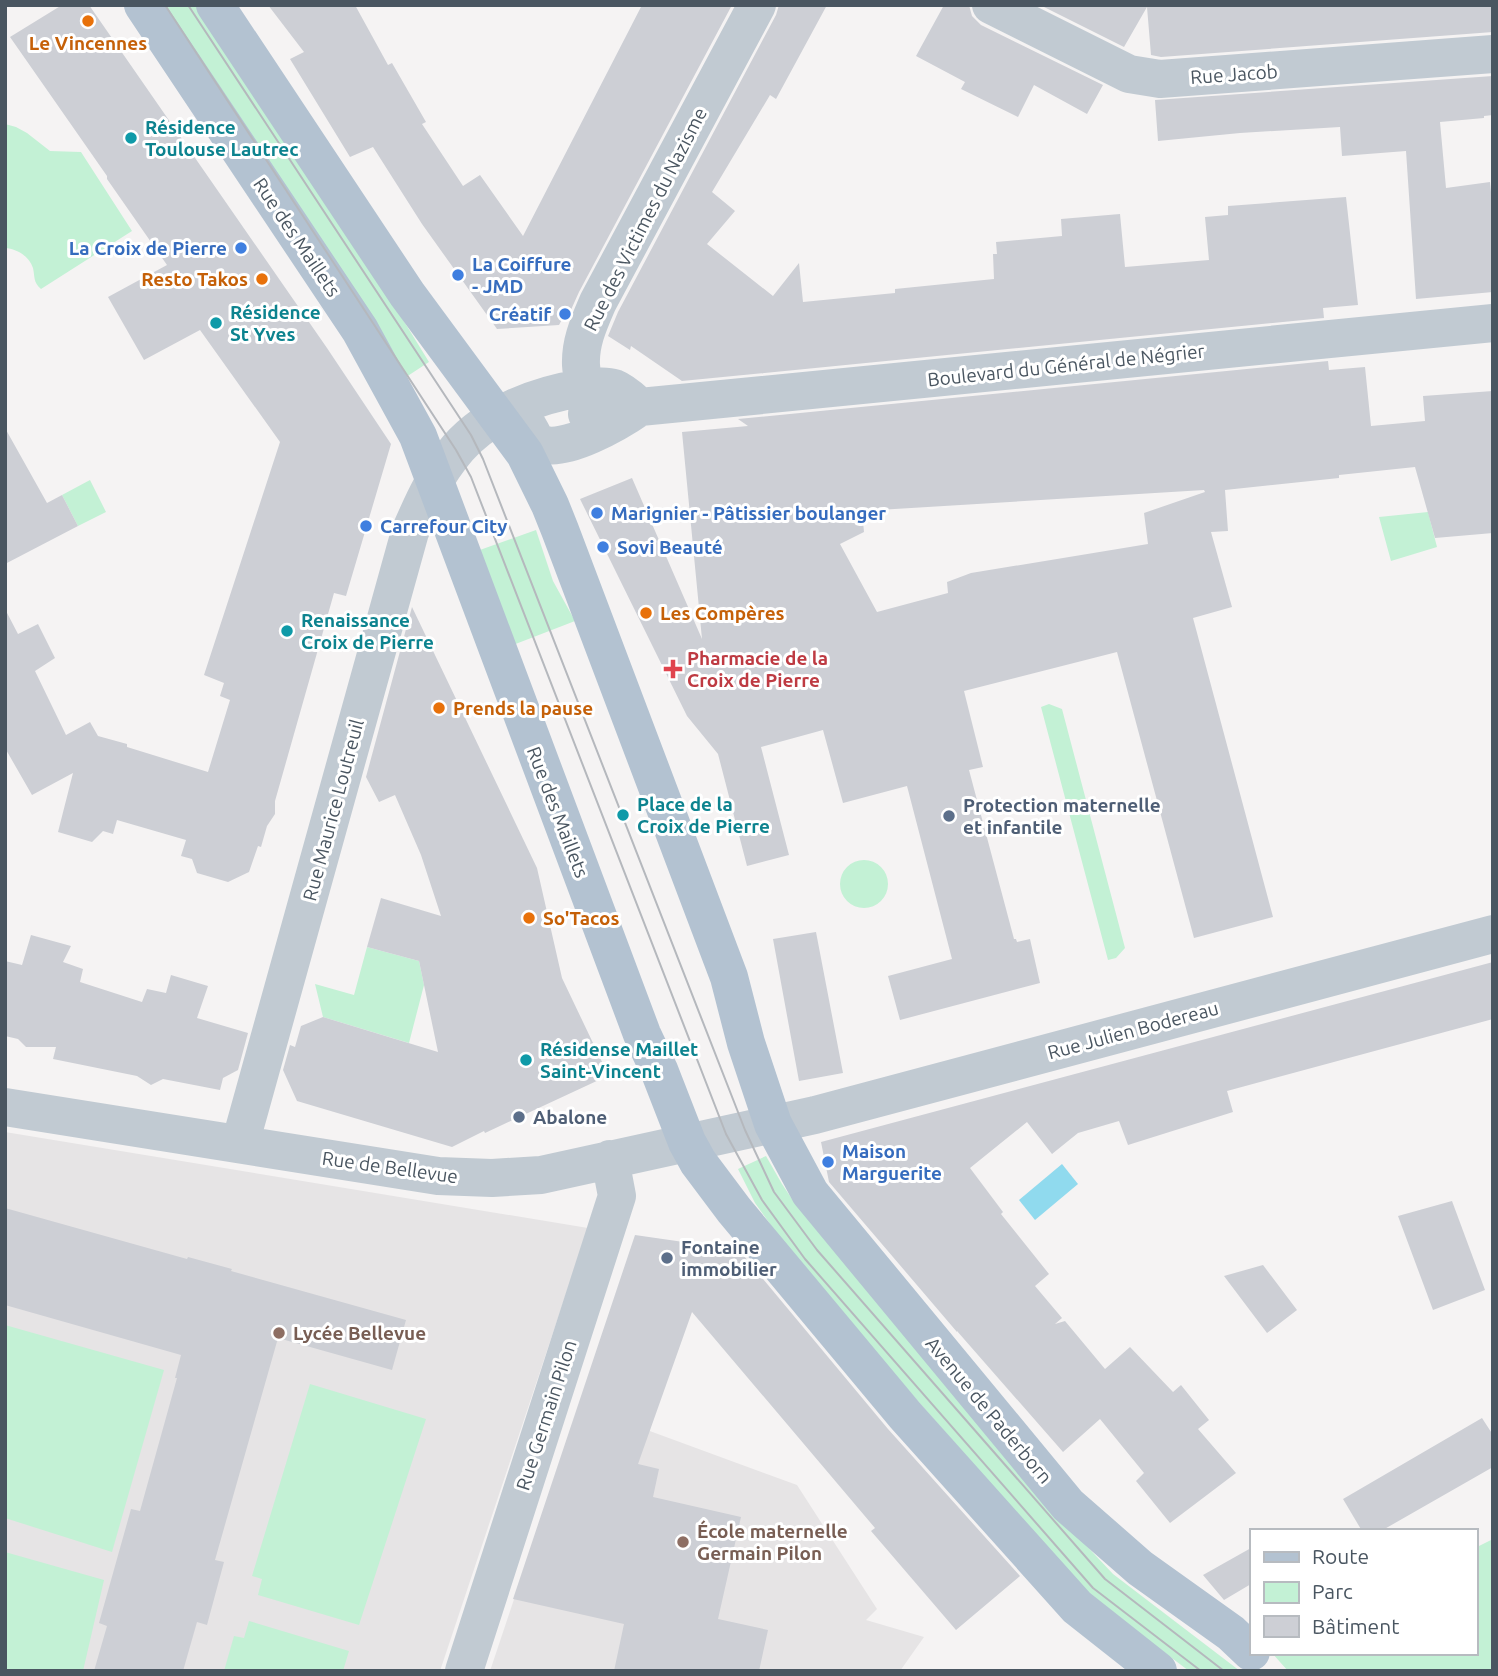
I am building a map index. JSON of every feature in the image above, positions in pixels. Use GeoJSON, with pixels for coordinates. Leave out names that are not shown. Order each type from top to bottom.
{"type":"FeatureCollection","features":[{"type":"Feature","properties":{"kind":"main road","name":"Rue des Maillets"},"geometry":{"type":"LineString","coordinates":[[143,5],[359,330],[418,436],[642,1034],[687,1142]]}},
{"type":"Feature","properties":{"kind":"main road"},"geometry":{"type":"LineString","coordinates":[[215,5],[407,294],[525,454],[560,530],[729,977],[746,1043],[773,1124]]}},
{"type":"Feature","properties":{"kind":"main road","name":"Avenue de Paderborn"},"geometry":{"type":"LineString","coordinates":[[773,1124],[810,1194],[1068,1505],[1140,1568],[1231,1633],[1250,1650]]}},
{"type":"Feature","properties":{"kind":"main road"},"geometry":{"type":"LineString","coordinates":[[687,1142],[698,1162],[734,1210],[923,1435],[1077,1607],[1158,1671]]}},
{"type":"Feature","properties":{"kind":"main road","name":"Avenue de Paderborn"},"geometry":{"type":"LineString","coordinates":[[1255,1655],[1271,1671]]}},
{"type":"Feature","properties":{"kind":"street","name":"Rue des Victimes du Nazisme"},"geometry":{"type":"LineString","coordinates":[[563,443],[585,422],[588,411],[581,365],[582,350],[584,334],[598,302],[757,5]]}},
{"type":"Feature","properties":{"kind":"street","name":"Rue Jacob"},"geometry":{"type":"LineString","coordinates":[[991,5],[1129,74],[1160,79],[1493,54]]}},
{"type":"Feature","properties":{"kind":"street","name":"Boulevard du Général de Négrier"},"geometry":{"type":"LineString","coordinates":[[563,443],[611,426],[640,407],[1493,323]]}},
{"type":"Feature","properties":{"kind":"street"},"geometry":{"type":"LineString","coordinates":[[434,479],[471,435],[498,416],[552,393],[612,387],[640,407]]}},
{"type":"Feature","properties":{"kind":"street"},"geometry":{"type":"LineString","coordinates":[[498,416],[524,422],[540,443],[563,443]]}},
{"type":"Feature","properties":{"kind":"street"},"geometry":{"type":"LineString","coordinates":[[543,491],[536,457],[540,451],[563,443]]}},
{"type":"Feature","properties":{"kind":"street","name":"Rue Maurice Loutreuil"},"geometry":{"type":"LineString","coordinates":[[240,1144],[410,532],[434,479]]}},
{"type":"Feature","properties":{"kind":"street","name":"Rue Julien Bodereau"},"geometry":{"type":"LineString","coordinates":[[773,1124],[1493,934]]}},
{"type":"Feature","properties":{"kind":"street","name":"Rue de Bellevue"},"geometry":{"type":"LineString","coordinates":[[5,1107],[438,1176],[492,1178],[541,1175],[773,1124]]}},
{"type":"Feature","properties":{"kind":"street","name":"Rue Germain Pilon"},"geometry":{"type":"LineString","coordinates":[[464,1671],[617,1196],[610,1159]]}},
{"type":"Feature","properties":{"kind":"shaded area","name":"Lycée Bellevue"},"geometry":{"type":"Polygon","coordinates":[[[5,1132],[588,1228],[440,1671],[5,1671],[5,1132]]]}},
{"type":"Feature","properties":{"kind":"shaded area","name":"École maternelle Germain Pilon"},"geometry":{"type":"Polygon","coordinates":[[[579,1405],[797,1485],[877,1609],[866,1620],[924,1637],[900,1671],[490,1671],[579,1405]]]}},
{"type":"Feature","properties":{"kind":"green space"},"geometry":{"type":"Polygon","coordinates":[[[158,5],[196,5],[429,362],[403,379],[158,5]]]}},
{"type":"Feature","properties":{"kind":"green space"},"geometry":{"type":"Polygon","coordinates":[[[5,124],[27,133],[50,151],[81,152],[132,231],[41,289],[35,282],[29,260],[14,250],[5,248],[5,124]]]}},
{"type":"Feature","properties":{"kind":"green space"},"geometry":{"type":"Polygon","coordinates":[[[90,480],[106,512],[78,526],[62,495],[90,480]]]}},
{"type":"Feature","properties":{"kind":"green space"},"geometry":{"type":"Polygon","coordinates":[[[1428,512],[1437,547],[1391,561],[1379,517],[1428,512]]]}},
{"type":"Feature","properties":{"kind":"green space"},"geometry":{"type":"Polygon","coordinates":[[[536,530],[553,581],[575,621],[513,645],[477,551],[536,530]]]}},
{"type":"Feature","properties":{"kind":"green space"},"geometry":{"type":"Polygon","coordinates":[[[1049,704],[1062,709],[1125,948],[1116,958],[1108,960],[1041,707],[1049,704]]]}},
{"type":"Feature","properties":{"kind":"green space"},"geometry":{"type":"Polygon","coordinates":[[[864,860],[881,867],[888,884],[881,901],[864,908],[847,901],[840,884],[847,867],[864,860]]]}},
{"type":"Feature","properties":{"kind":"green space"},"geometry":{"type":"Polygon","coordinates":[[[367,947],[419,961],[424,985],[409,1043],[323,1017],[315,984],[354,995],[367,947]]]}},
{"type":"Feature","properties":{"kind":"green space"},"geometry":{"type":"Polygon","coordinates":[[[766,1156],[794,1202],[1066,1524],[1113,1574],[1240,1671],[1189,1671],[1091,1597],[798,1263],[755,1203],[738,1169],[766,1156]]]}},
{"type":"Feature","properties":{"kind":"green space"},"geometry":{"type":"Polygon","coordinates":[[[5,1325],[164,1370],[112,1552],[5,1518],[5,1325]]]}},
{"type":"Feature","properties":{"kind":"green space"},"geometry":{"type":"Polygon","coordinates":[[[310,1384],[426,1419],[359,1625],[258,1595],[262,1579],[252,1576],[310,1384]]]}},
{"type":"Feature","properties":{"kind":"green space"},"geometry":{"type":"Polygon","coordinates":[[[1493,1539],[1493,1671],[1288,1671],[1274,1655],[1477,1655],[1477,1547],[1493,1539]]]}},
{"type":"Feature","properties":{"kind":"green space"},"geometry":{"type":"Polygon","coordinates":[[[5,1552],[104,1580],[83,1671],[5,1671],[5,1552]]]}},
{"type":"Feature","properties":{"kind":"green space"},"geometry":{"type":"Polygon","coordinates":[[[249,1621],[349,1651],[343,1671],[224,1671],[234,1636],[244,1638],[249,1621]]]}},
{"type":"Feature","properties":{"kind":"water"},"geometry":{"type":"Polygon","coordinates":[[[1062,1164],[1078,1184],[1035,1220],[1019,1200],[1062,1164]]]}},
{"type":"Feature","properties":{"kind":"building"},"geometry":{"type":"Polygon","coordinates":[[[62,5],[89,5],[391,444],[346,596],[334,593],[275,801],[275,814],[267,826],[261,847],[258,846],[249,872],[228,882],[197,873],[192,859],[181,856],[186,840],[117,820],[113,834],[103,831],[92,842],[58,832],[73,773],[32,795],[5,748],[5,609],[18,634],[38,624],[55,658],[35,671],[66,735],[90,722],[98,736],[208,772],[230,700],[220,696],[224,683],[204,675],[280,442],[200,330],[144,360],[108,297],[167,265],[10,37],[62,5]]]}},
{"type":"Feature","properties":{"kind":"building"},"geometry":{"type":"Polygon","coordinates":[[[268,5],[355,5],[388,65],[392,63],[426,122],[422,124],[463,186],[480,175],[523,236],[642,5],[732,5],[570,312],[567,310],[559,325],[497,329],[422,224],[373,147],[350,157],[290,59],[304,52],[268,5]]]}},
{"type":"Feature","properties":{"kind":"building"},"geometry":{"type":"Polygon","coordinates":[[[779,5],[827,5],[776,99],[770,95],[712,192],[735,211],[707,244],[773,296],[799,263],[803,302],[994,279],[993,254],[997,254],[996,242],[1062,236],[1061,219],[1120,214],[1125,267],[1209,260],[1205,217],[1228,215],[1228,206],[1346,197],[1358,305],[1323,308],[1324,318],[682,381],[631,346],[630,350],[608,336],[618,312],[779,5]]]}},
{"type":"Feature","properties":{"kind":"building"},"geometry":{"type":"Polygon","coordinates":[[[944,5],[969,5],[972,16],[981,25],[1103,85],[1087,114],[1034,85],[1018,117],[961,89],[965,82],[916,56],[944,5]]]}},
{"type":"Feature","properties":{"kind":"building"},"geometry":{"type":"Polygon","coordinates":[[[1040,5],[1493,5],[1493,32],[1161,57],[1151,55],[1147,7],[1124,47],[1040,5]]]}},
{"type":"Feature","properties":{"kind":"building"},"geometry":{"type":"Polygon","coordinates":[[[1493,76],[1493,115],[1440,122],[1446,188],[1490,182],[1493,212],[1493,292],[1416,299],[1406,151],[1342,156],[1340,127],[1158,141],[1155,100],[1493,76]]]}},
{"type":"Feature","properties":{"kind":"building"},"geometry":{"type":"Polygon","coordinates":[[[1328,361],[1329,370],[1365,367],[1371,426],[1425,421],[1423,396],[1493,391],[1493,533],[1435,538],[1415,467],[1225,490],[1228,531],[1211,532],[1232,607],[1193,618],[1273,917],[1194,938],[1117,652],[964,691],[983,767],[969,770],[1014,939],[1017,942],[1030,939],[1040,983],[900,1020],[888,976],[952,959],[907,786],[843,803],[823,730],[761,747],[789,855],[747,866],[718,754],[687,716],[580,499],[632,478],[702,639],[682,432],[748,426],[738,419],[1328,361]],[[1205,492],[862,511],[864,532],[840,544],[877,612],[948,593],[947,582],[971,573],[1148,544],[1144,513],[1205,492]]]}},
{"type":"Feature","properties":{"kind":"building"},"geometry":{"type":"Polygon","coordinates":[[[5,428],[47,503],[62,495],[78,526],[5,564],[5,428]]]}},
{"type":"Feature","properties":{"kind":"building"},"geometry":{"type":"Polygon","coordinates":[[[412,607],[537,868],[562,978],[604,1066],[601,1079],[452,1147],[297,1101],[283,1070],[290,1045],[295,1047],[301,1026],[323,1017],[438,1052],[419,961],[367,947],[381,898],[441,916],[421,855],[395,795],[379,802],[366,777],[412,607]]]}},
{"type":"Feature","properties":{"kind":"building"},"geometry":{"type":"Polygon","coordinates":[[[816,932],[843,1073],[799,1081],[773,939],[816,932]]]}},
{"type":"Feature","properties":{"kind":"building"},"geometry":{"type":"Polygon","coordinates":[[[31,935],[71,946],[63,962],[83,969],[80,982],[142,1002],[147,989],[166,993],[171,975],[208,986],[197,1018],[248,1033],[238,1070],[223,1078],[220,1090],[163,1079],[151,1085],[137,1076],[53,1059],[56,1047],[26,1047],[18,1039],[5,1036],[5,961],[22,965],[31,935]]]}},
{"type":"Feature","properties":{"kind":"building"},"geometry":{"type":"Polygon","coordinates":[[[1493,962],[1493,1019],[1227,1091],[1233,1112],[1128,1145],[1119,1121],[1078,1133],[1052,1154],[1027,1122],[970,1168],[1003,1212],[1001,1214],[1049,1274],[1035,1286],[1062,1318],[1055,1324],[1065,1321],[1105,1369],[1130,1347],[1173,1392],[1181,1385],[1209,1420],[1198,1429],[1236,1473],[1170,1523],[1136,1481],[1144,1473],[1100,1419],[1063,1452],[829,1182],[821,1142],[1493,962]]]}},
{"type":"Feature","properties":{"kind":"building"},"geometry":{"type":"Polygon","coordinates":[[[1452,1201],[1485,1290],[1433,1310],[1398,1216],[1452,1201]]]}},
{"type":"Feature","properties":{"kind":"building"},"geometry":{"type":"Polygon","coordinates":[[[5,1208],[232,1269],[231,1271],[406,1320],[392,1370],[278,1338],[215,1560],[224,1562],[207,1625],[197,1622],[183,1671],[94,1671],[107,1626],[99,1623],[131,1509],[140,1511],[181,1355],[5,1305],[5,1208]]]}},
{"type":"Feature","properties":{"kind":"building"},"geometry":{"type":"Polygon","coordinates":[[[635,1235],[739,1250],[888,1429],[1020,1576],[956,1630],[871,1531],[875,1528],[692,1312],[638,1464],[659,1469],[653,1497],[741,1517],[718,1619],[768,1630],[759,1671],[614,1671],[624,1624],[513,1599],[635,1235]]]}},
{"type":"Feature","properties":{"kind":"building"},"geometry":{"type":"Polygon","coordinates":[[[1263,1265],[1297,1310],[1267,1333],[1224,1276],[1263,1265]]]}},
{"type":"Feature","properties":{"kind":"building"},"geometry":{"type":"Polygon","coordinates":[[[1482,1418],[1493,1435],[1493,1467],[1384,1529],[1361,1529],[1343,1499],[1482,1418]]]}},
{"type":"Feature","properties":{"kind":"building"},"geometry":{"type":"Polygon","coordinates":[[[1250,1549],[1250,1585],[1224,1600],[1203,1575],[1250,1549]]]}},
{"type":"Feature","properties":{"kind":"tram line"},"geometry":{"type":"LineString","coordinates":[[165,5],[456,450],[471,477],[726,1134],[762,1200],[805,1259],[1093,1588],[1201,1671]]}},
{"type":"Feature","properties":{"kind":"tram line"},"geometry":{"type":"LineString","coordinates":[[188,5],[471,435],[483,459],[745,1130],[774,1192],[817,1250],[1105,1579],[1224,1671]]}},
{"type":"Feature","properties":{"kind":"place","name":"Le Vincennes"},"geometry":{"type":"Point","coordinates":[88,21]}},
{"type":"Feature","properties":{"kind":"place","name":"Résidence Toulouse Lautrec"},"geometry":{"type":"Point","coordinates":[131,138]}},
{"type":"Feature","properties":{"kind":"place","name":"La Croix de Pierre"},"geometry":{"type":"Point","coordinates":[241,248]}},
{"type":"Feature","properties":{"kind":"place","name":"La Coiffure - JMD"},"geometry":{"type":"Point","coordinates":[458,275]}},
{"type":"Feature","properties":{"kind":"place","name":"Resto Takos"},"geometry":{"type":"Point","coordinates":[262,279]}},
{"type":"Feature","properties":{"kind":"place","name":"Créatif"},"geometry":{"type":"Point","coordinates":[565,314]}},
{"type":"Feature","properties":{"kind":"place","name":"Résidence St Yves"},"geometry":{"type":"Point","coordinates":[216,323]}},
{"type":"Feature","properties":{"kind":"place","name":"Marignier - Pâtissier boulanger"},"geometry":{"type":"Point","coordinates":[597,513]}},
{"type":"Feature","properties":{"kind":"place","name":"Carrefour City"},"geometry":{"type":"Point","coordinates":[366,526]}},
{"type":"Feature","properties":{"kind":"place","name":"Sovi Beauté"},"geometry":{"type":"Point","coordinates":[603,547]}},
{"type":"Feature","properties":{"kind":"place","name":"Les Compères"},"geometry":{"type":"Point","coordinates":[646,613]}},
{"type":"Feature","properties":{"kind":"place","name":"Renaissance Croix de Pierre"},"geometry":{"type":"Point","coordinates":[287,631]}},
{"type":"Feature","properties":{"kind":"place","name":"Pharmacie de la Croix de Pierre"},"geometry":{"type":"Point","coordinates":[673,669]}},
{"type":"Feature","properties":{"kind":"place","name":"Prends la pause"},"geometry":{"type":"Point","coordinates":[439,708]}},
{"type":"Feature","properties":{"kind":"place","name":"Place de la Croix de Pierre"},"geometry":{"type":"Point","coordinates":[623,815]}},
{"type":"Feature","properties":{"kind":"place","name":"Protection maternelle et infantile"},"geometry":{"type":"Point","coordinates":[949,816]}},
{"type":"Feature","properties":{"kind":"place","name":"So'Tacos"},"geometry":{"type":"Point","coordinates":[529,918]}},
{"type":"Feature","properties":{"kind":"place","name":"Résidense Maillet Saint-Vincent"},"geometry":{"type":"Point","coordinates":[526,1060]}},
{"type":"Feature","properties":{"kind":"place","name":"Abalone"},"geometry":{"type":"Point","coordinates":[519,1117]}},
{"type":"Feature","properties":{"kind":"place","name":"Maison Marguerite"},"geometry":{"type":"Point","coordinates":[828,1162]}},
{"type":"Feature","properties":{"kind":"place","name":"Fontaine immobilier"},"geometry":{"type":"Point","coordinates":[667,1258]}},
{"type":"Feature","properties":{"kind":"place","name":"Lycée Bellevue"},"geometry":{"type":"Point","coordinates":[279,1333]}},
{"type":"Feature","properties":{"kind":"place","name":"École maternelle Germain Pilon"},"geometry":{"type":"Point","coordinates":[683,1542]}}]}
